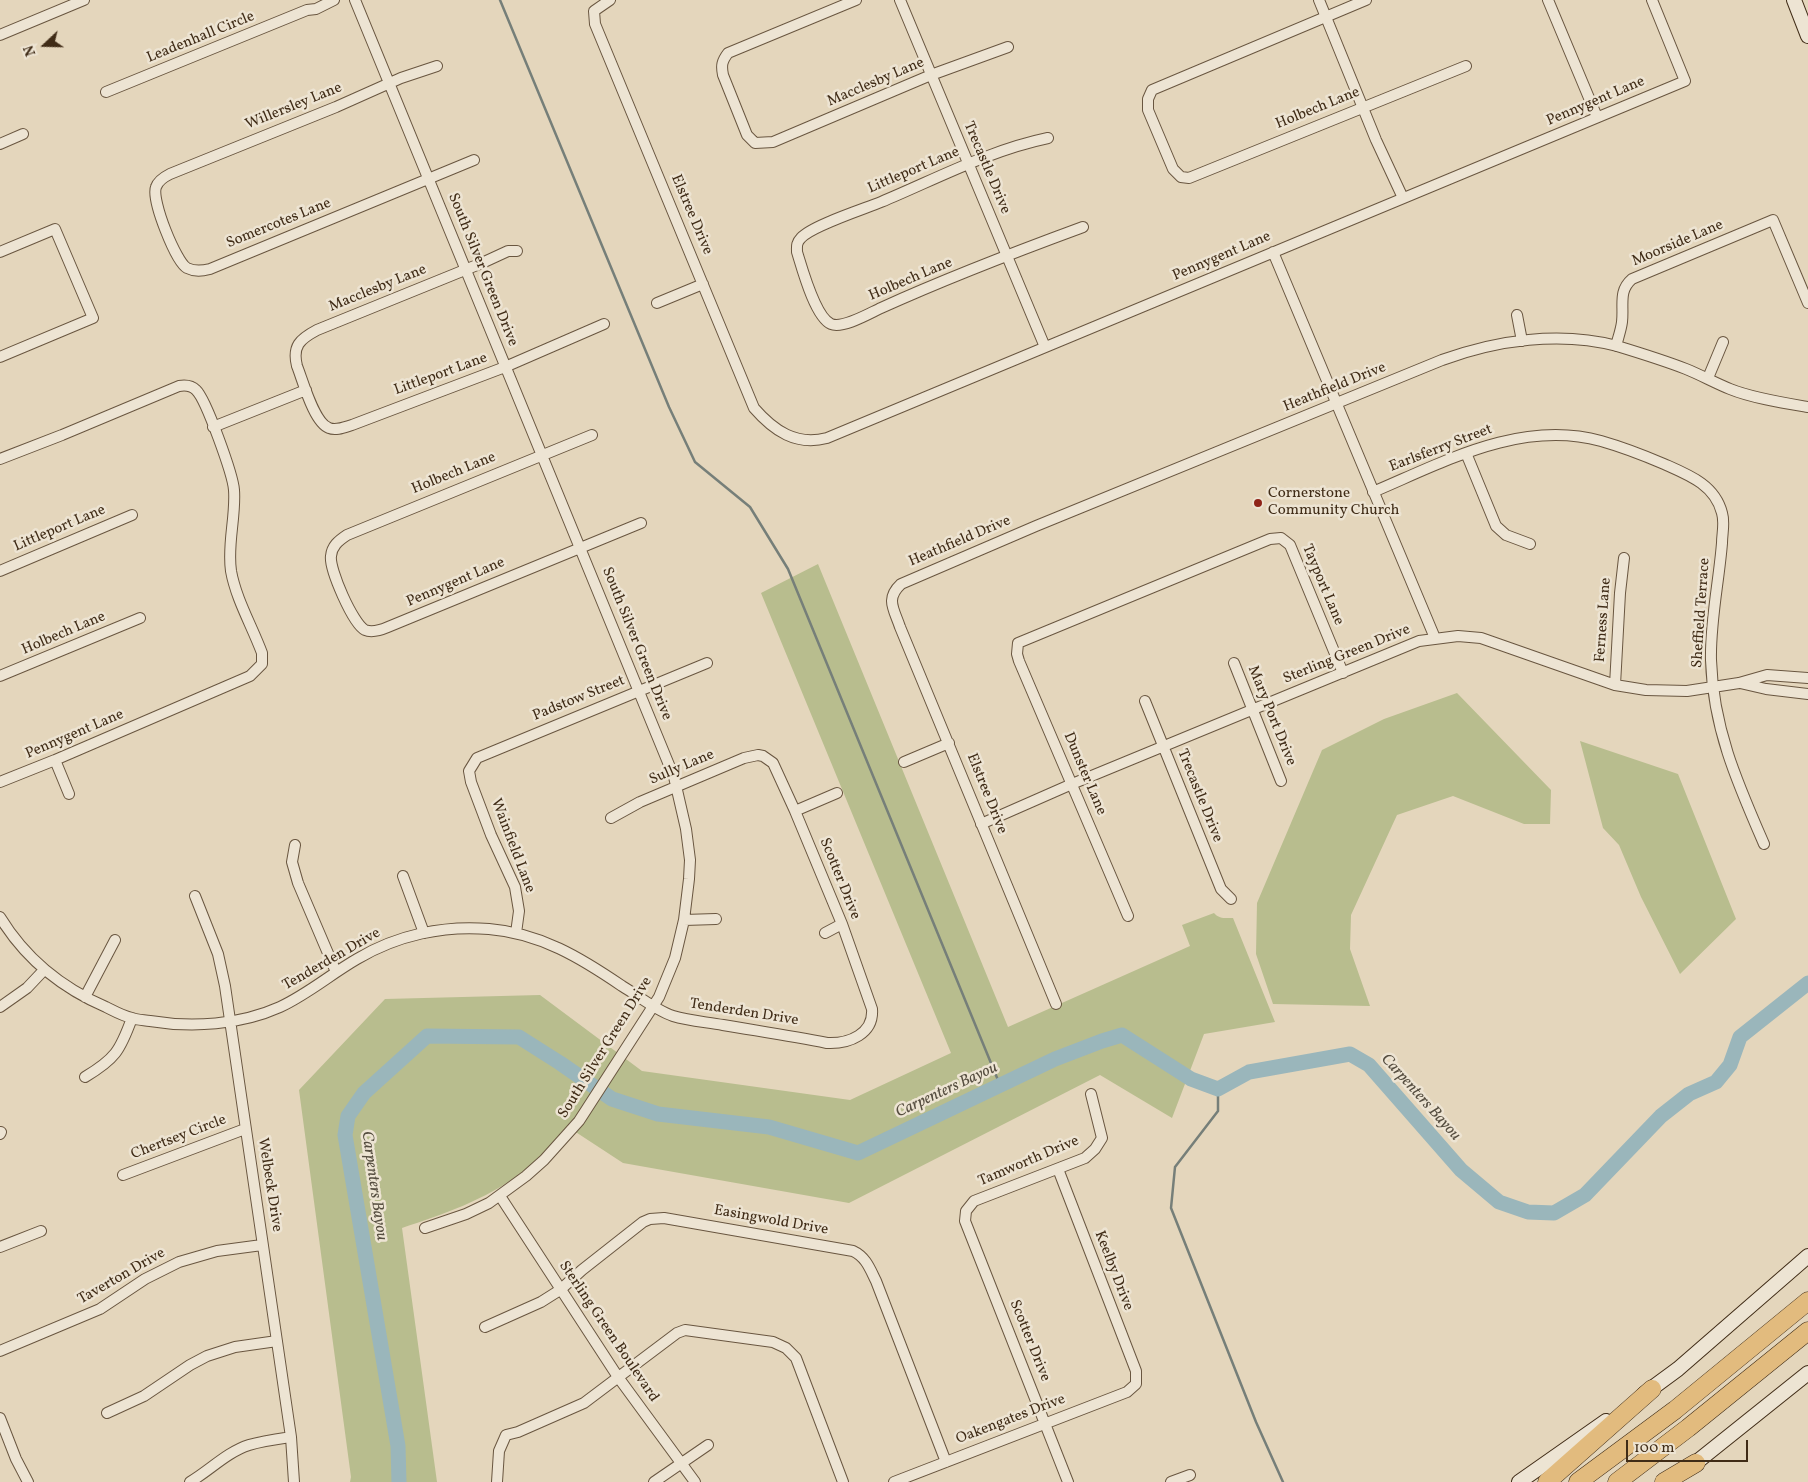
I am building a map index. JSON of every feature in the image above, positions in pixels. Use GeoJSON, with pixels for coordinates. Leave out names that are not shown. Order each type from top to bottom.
{"type":"FeatureCollection","features":[{"type":"Feature","properties":{"kind":"highway"},"geometry":{"type":"LineString","coordinates":[[1578,1482],[1675,1410],[1808,1301]]}},
{"type":"Feature","properties":{"kind":"highway"},"geometry":{"type":"LineString","coordinates":[[1617,1482],[1688,1428],[1808,1331]]}},
{"type":"Feature","properties":{"kind":"highway"},"geometry":{"type":"LineString","coordinates":[[1547,1482],[1652,1389]]}},
{"type":"Feature","properties":{"kind":"highway"},"geometry":{"type":"LineString","coordinates":[[1664,1482],[1696,1463]]}},
{"type":"Feature","properties":{"kind":"main road"},"geometry":{"type":"LineString","coordinates":[[1794,0],[1808,36]]}},
{"type":"Feature","properties":{"kind":"main road"},"geometry":{"type":"LineString","coordinates":[[1519,1482],[1652,1389],[1808,1256]]}},
{"type":"Feature","properties":{"kind":"main road"},"geometry":{"type":"LineString","coordinates":[[1672,1482],[1808,1373]]}},
{"type":"Feature","properties":{"kind":"street"},"geometry":{"type":"LineString","coordinates":[[0,35],[84,0]]}},
{"type":"Feature","properties":{"kind":"street","name":"Leadenhall Circle"},"geometry":{"type":"LineString","coordinates":[[106,92],[307,10],[316,9],[334,0]]}},
{"type":"Feature","properties":{"kind":"street","name":"South Silver Green Drive"},"geometry":{"type":"LineString","coordinates":[[355,0],[639,690],[677,787],[690,860],[688,898],[676,958],[654,1006],[579,1121],[544,1160],[500,1196],[466,1214],[425,1228]]}},
{"type":"Feature","properties":{"kind":"street","name":"Elstree Drive"},"geometry":{"type":"LineString","coordinates":[[610,0],[594,11],[595,24],[754,408],[771,423]]}},
{"type":"Feature","properties":{"kind":"street","name":"Macclesby Lane"},"geometry":{"type":"LineString","coordinates":[[856,0],[728,53],[722,62],[723,75],[747,135],[755,142],[773,142],[931,75],[1008,47]]}},
{"type":"Feature","properties":{"kind":"street","name":"Trecastle Drive"},"geometry":{"type":"LineString","coordinates":[[900,0],[1045,348]]}},
{"type":"Feature","properties":{"kind":"street"},"geometry":{"type":"LineString","coordinates":[[1319,0],[1403,198]]}},
{"type":"Feature","properties":{"kind":"street"},"geometry":{"type":"LineString","coordinates":[[1326,16],[1366,0]]}},
{"type":"Feature","properties":{"kind":"street"},"geometry":{"type":"LineString","coordinates":[[1548,0],[1596,118]]}},
{"type":"Feature","properties":{"kind":"street","name":"Pennygent Lane"},"geometry":{"type":"LineString","coordinates":[[771,423],[792,438],[815,441],[827,438],[1685,81],[1655,1]]}},
{"type":"Feature","properties":{"kind":"street","name":"Holbech Lane"},"geometry":{"type":"LineString","coordinates":[[1326,16],[1152,90],[1148,98],[1148,110],[1173,169],[1181,177],[1189,178],[1466,66]]}},
{"type":"Feature","properties":{"kind":"street","name":"Willersley Lane"},"geometry":{"type":"LineString","coordinates":[[162,179],[389,83],[437,66]]}},
{"type":"Feature","properties":{"kind":"street"},"geometry":{"type":"LineString","coordinates":[[0,144],[22,134]]}},
{"type":"Feature","properties":{"kind":"street","name":"Littleport Lane"},"geometry":{"type":"LineString","coordinates":[[797,244],[801,238],[811,231],[969,164],[1019,144],[1048,138]]}},
{"type":"Feature","properties":{"kind":"street","name":"Somercotes Lane"},"geometry":{"type":"LineString","coordinates":[[162,179],[156,187],[155,197],[158,208],[178,259],[186,268],[198,272],[210,269],[474,160]]}},
{"type":"Feature","properties":{"kind":"street","name":"Moorside Lane"},"geometry":{"type":"LineString","coordinates":[[1616,346],[1622,319],[1623,290],[1632,279],[1773,220],[1808,303]]}},
{"type":"Feature","properties":{"kind":"street","name":"Holbech Lane"},"geometry":{"type":"LineString","coordinates":[[797,244],[800,264],[821,315],[831,324],[841,324],[856,320],[912,294],[1006,255],[1083,227]]}},
{"type":"Feature","properties":{"kind":"street"},"geometry":{"type":"LineString","coordinates":[[0,252],[55,229],[92,318],[0,357]]}},
{"type":"Feature","properties":{"kind":"street","name":"Macclesby Lane"},"geometry":{"type":"LineString","coordinates":[[306,390],[295,357],[300,341],[317,330],[508,251],[517,251]]}},
{"type":"Feature","properties":{"kind":"street"},"geometry":{"type":"LineString","coordinates":[[1273,252],[1435,638]]}},
{"type":"Feature","properties":{"kind":"street"},"geometry":{"type":"LineString","coordinates":[[657,303],[703,284]]}},
{"type":"Feature","properties":{"kind":"street"},"geometry":{"type":"LineString","coordinates":[[1517,315],[1522,340]]}},
{"type":"Feature","properties":{"kind":"street","name":"Littleport Lane"},"geometry":{"type":"LineString","coordinates":[[306,390],[320,422],[329,428],[339,429],[505,367],[604,324]]}},
{"type":"Feature","properties":{"kind":"street","name":"Heathfield Drive"},"geometry":{"type":"LineString","coordinates":[[892,594],[901,584],[912,578],[1464,352],[1486,346],[1522,340],[1569,340],[1616,346],[1708,378],[1731,390],[1808,407]]}},
{"type":"Feature","properties":{"kind":"street"},"geometry":{"type":"LineString","coordinates":[[1708,378],[1723,342]]}},
{"type":"Feature","properties":{"kind":"street"},"geometry":{"type":"LineString","coordinates":[[0,459],[179,386],[187,385],[196,390],[213,427],[306,390]]}},
{"type":"Feature","properties":{"kind":"street","name":"Pennygent Lane"},"geometry":{"type":"LineString","coordinates":[[0,782],[56,760],[250,676],[262,664],[262,653],[233,578],[230,552],[234,488],[228,461],[213,427]]}},
{"type":"Feature","properties":{"kind":"street","name":"Holbech Lane"},"geometry":{"type":"LineString","coordinates":[[334,549],[336,542],[347,535],[592,435]]}},
{"type":"Feature","properties":{"kind":"street","name":"Earlsferry Street"},"geometry":{"type":"LineString","coordinates":[[1373,492],[1466,454],[1501,442],[1543,435],[1582,437],[1619,446],[1665,464],[1699,481],[1716,496]]}},
{"type":"Feature","properties":{"kind":"street"},"geometry":{"type":"LineString","coordinates":[[1466,454],[1496,526],[1506,535],[1530,544]]}},
{"type":"Feature","properties":{"kind":"street","name":"Sheffield Terrace"},"geometry":{"type":"LineString","coordinates":[[1716,496],[1724,522],[1711,659],[1716,713],[1728,759],[1764,844]]}},
{"type":"Feature","properties":{"kind":"street","name":"Littleport Lane"},"geometry":{"type":"LineString","coordinates":[[0,571],[132,516]]}},
{"type":"Feature","properties":{"kind":"street","name":"Pennygent Lane"},"geometry":{"type":"LineString","coordinates":[[334,549],[331,561],[333,571],[352,617],[358,626],[367,631],[377,631],[641,523]]}},
{"type":"Feature","properties":{"kind":"street","name":"Tayport Lane"},"geometry":{"type":"LineString","coordinates":[[1018,643],[1270,539],[1281,538],[1290,546],[1343,673]]}},
{"type":"Feature","properties":{"kind":"street","name":"Ferness Lane"},"geometry":{"type":"LineString","coordinates":[[1614,685],[1624,558]]}},
{"type":"Feature","properties":{"kind":"street","name":"Elstree Drive"},"geometry":{"type":"LineString","coordinates":[[892,594],[892,602],[900,627],[1056,1004]]}},
{"type":"Feature","properties":{"kind":"street","name":"Holbech Lane"},"geometry":{"type":"LineString","coordinates":[[0,676],[140,618]]}},
{"type":"Feature","properties":{"kind":"street","name":"Sterling Green Drive"},"geometry":{"type":"LineString","coordinates":[[982,824],[1072,784],[1419,641],[1435,638],[1458,636],[1481,638],[1614,685],[1667,692],[1740,683],[1767,676],[1808,678]]}},
{"type":"Feature","properties":{"kind":"street","name":"Dunster Lane"},"geometry":{"type":"LineString","coordinates":[[1018,643],[1017,654],[1019,661],[1128,916]]}},
{"type":"Feature","properties":{"kind":"street","name":"Padstow Street"},"geometry":{"type":"LineString","coordinates":[[469,772],[477,758],[707,663]]}},
{"type":"Feature","properties":{"kind":"street","name":"Mary Port Drive"},"geometry":{"type":"LineString","coordinates":[[1234,663],[1281,780]]}},
{"type":"Feature","properties":{"kind":"street"},"geometry":{"type":"LineString","coordinates":[[1808,674],[1808,694]]}},
{"type":"Feature","properties":{"kind":"street","name":"Sterling Green Drive"},"geometry":{"type":"LineString","coordinates":[[1740,683],[1766,689],[1808,694]]}},
{"type":"Feature","properties":{"kind":"street","name":"Trecastle Drive"},"geometry":{"type":"LineString","coordinates":[[1145,701],[1221,889],[1231,899]]}},
{"type":"Feature","properties":{"kind":"street"},"geometry":{"type":"LineString","coordinates":[[904,762],[949,743]]}},
{"type":"Feature","properties":{"kind":"street","name":"Sully Lane"},"geometry":{"type":"LineString","coordinates":[[610,818],[640,802],[751,756],[758,755],[768,759]]}},
{"type":"Feature","properties":{"kind":"street","name":"Scotter Drive"},"geometry":{"type":"LineString","coordinates":[[768,759],[773,763],[795,811],[842,924],[873,1016]]}},
{"type":"Feature","properties":{"kind":"street"},"geometry":{"type":"LineString","coordinates":[[56,760],[69,794]]}},
{"type":"Feature","properties":{"kind":"street","name":"Wainfield Lane"},"geometry":{"type":"LineString","coordinates":[[469,772],[491,835],[515,887],[519,911],[516,933]]}},
{"type":"Feature","properties":{"kind":"street"},"geometry":{"type":"LineString","coordinates":[[795,811],[837,793]]}},
{"type":"Feature","properties":{"kind":"street"},"geometry":{"type":"LineString","coordinates":[[295,845],[292,862],[298,883],[336,972]]}},
{"type":"Feature","properties":{"kind":"street"},"geometry":{"type":"LineString","coordinates":[[403,876],[424,933]]}},
{"type":"Feature","properties":{"kind":"street","name":"Welbeck Drive"},"geometry":{"type":"LineString","coordinates":[[196,896],[222,966],[291,1437],[294,1482]]}},
{"type":"Feature","properties":{"kind":"street","name":"Tenderden Drive"},"geometry":{"type":"LineString","coordinates":[[0,917],[26,952],[44,970],[85,997],[132,1018],[183,1025],[229,1022],[278,1008],[308,992],[336,972],[373,950],[390,942],[424,933],[459,928],[516,933],[550,944],[574,955],[654,1006],[681,1018],[838,1043],[846,1042],[866,1031],[873,1016]]}},
{"type":"Feature","properties":{"kind":"street"},"geometry":{"type":"LineString","coordinates":[[684,920],[716,919]]}},
{"type":"Feature","properties":{"kind":"street"},"geometry":{"type":"LineString","coordinates":[[825,933],[842,924]]}},
{"type":"Feature","properties":{"kind":"street"},"geometry":{"type":"LineString","coordinates":[[85,997],[115,940]]}},
{"type":"Feature","properties":{"kind":"street"},"geometry":{"type":"LineString","coordinates":[[0,1006],[26,988],[44,970]]}},
{"type":"Feature","properties":{"kind":"street"},"geometry":{"type":"LineString","coordinates":[[86,1076],[104,1066],[115,1055],[123,1043],[132,1018]]}},
{"type":"Feature","properties":{"kind":"street","name":"Tamworth Drive"},"geometry":{"type":"LineString","coordinates":[[966,1211],[974,1201],[1085,1158],[1095,1149],[1102,1138],[1090,1094]]}},
{"type":"Feature","properties":{"kind":"street","name":"Chertsey Circle"},"geometry":{"type":"LineString","coordinates":[[123,1175],[245,1128]]}},
{"type":"Feature","properties":{"kind":"street","name":"Keelby Drive"},"geometry":{"type":"LineString","coordinates":[[1058,1169],[1136,1371],[1136,1384]]}},
{"type":"Feature","properties":{"kind":"street","name":"Sterling Green Boulevard"},"geometry":{"type":"LineString","coordinates":[[500,1196],[618,1377],[696,1482]]}},
{"type":"Feature","properties":{"kind":"street","name":"Scotter Drive"},"geometry":{"type":"LineString","coordinates":[[966,1211],[965,1221],[1068,1482]]}},
{"type":"Feature","properties":{"kind":"street","name":"Easingwold Drive"},"geometry":{"type":"LineString","coordinates":[[485,1327],[541,1302],[560,1290],[629,1232],[650,1219],[664,1218],[854,1251],[860,1254],[867,1263],[876,1281],[946,1462]]}},
{"type":"Feature","properties":{"kind":"street"},"geometry":{"type":"LineString","coordinates":[[0,1246],[40,1231]]}},
{"type":"Feature","properties":{"kind":"street","name":"Taverton Drive"},"geometry":{"type":"LineString","coordinates":[[0,1351],[100,1309],[145,1279],[178,1262],[217,1251],[262,1245]]}},
{"type":"Feature","properties":{"kind":"street"},"geometry":{"type":"LineString","coordinates":[[498,1482],[499,1451],[506,1435],[518,1432],[584,1402],[677,1333],[685,1330],[773,1342],[786,1348],[796,1358],[843,1482]]}},
{"type":"Feature","properties":{"kind":"street"},"geometry":{"type":"LineString","coordinates":[[107,1413],[144,1396],[190,1365],[223,1350],[277,1341]]}},
{"type":"Feature","properties":{"kind":"street","name":"Oakengates Drive"},"geometry":{"type":"LineString","coordinates":[[894,1482],[1045,1422],[1127,1392],[1136,1384]]}},
{"type":"Feature","properties":{"kind":"street"},"geometry":{"type":"LineString","coordinates":[[0,1418],[16,1459],[28,1482]]}},
{"type":"Feature","properties":{"kind":"street"},"geometry":{"type":"LineString","coordinates":[[190,1482],[248,1445],[291,1437]]}},
{"type":"Feature","properties":{"kind":"street"},"geometry":{"type":"LineString","coordinates":[[654,1482],[708,1445]]}},
{"type":"Feature","properties":{"kind":"street"},"geometry":{"type":"LineString","coordinates":[[1171,1482],[1190,1475]]}},
{"type":"Feature","properties":{"kind":"green space"},"geometry":{"type":"Polygon","coordinates":[[[818,564],[1008,1027],[1190,946],[1182,925],[1214,913],[1220,917],[1233,918],[1275,1022],[1204,1034],[1172,1118],[1100,1075],[849,1203],[623,1163],[568,1127],[533,1163],[507,1183],[479,1199],[402,1228],[437,1482],[350,1482],[351,1477],[299,1090],[385,999],[540,995],[642,1071],[850,1100],[951,1053],[761,593],[818,564]]]}},
{"type":"Feature","properties":{"kind":"green space"},"geometry":{"type":"Polygon","coordinates":[[[1457,693],[1551,790],[1550,824],[1524,824],[1453,796],[1397,815],[1351,915],[1350,949],[1370,1006],[1273,1004],[1256,954],[1257,903],[1322,750],[1384,719],[1457,693]]]}},
{"type":"Feature","properties":{"kind":"green space"},"geometry":{"type":"Polygon","coordinates":[[[1580,741],[1678,774],[1736,919],[1680,974],[1641,897],[1619,845],[1603,828],[1580,741]]]}},
{"type":"Feature","properties":{"kind":"waterway"},"geometry":{"type":"LineString","coordinates":[[500,0],[669,407],[695,462],[750,507],[788,569],[1000,1085]]}},
{"type":"Feature","properties":{"kind":"waterway","name":"Carpenters Bayou"},"geometry":{"type":"LineString","coordinates":[[399,1482],[398,1446],[345,1135],[348,1116],[364,1093],[427,1036],[519,1037],[612,1099],[658,1114],[769,1127],[858,1153],[1055,1059],[1122,1035],[1191,1079],[1218,1089],[1249,1072],[1350,1054],[1369,1065],[1461,1170],[1499,1202],[1528,1212],[1554,1213],[1585,1195],[1661,1116],[1689,1094],[1716,1082],[1730,1065],[1740,1037],[1808,983]]}},
{"type":"Feature","properties":{"kind":"waterway"},"geometry":{"type":"LineString","coordinates":[[1218,1089],[1218,1111],[1175,1167],[1171,1208],[1256,1422],[1283,1482]]}},
{"type":"Feature","properties":{"kind":"place","name":"Cornerstone Community Church"},"geometry":{"type":"Point","coordinates":[1258,503]}}]}
